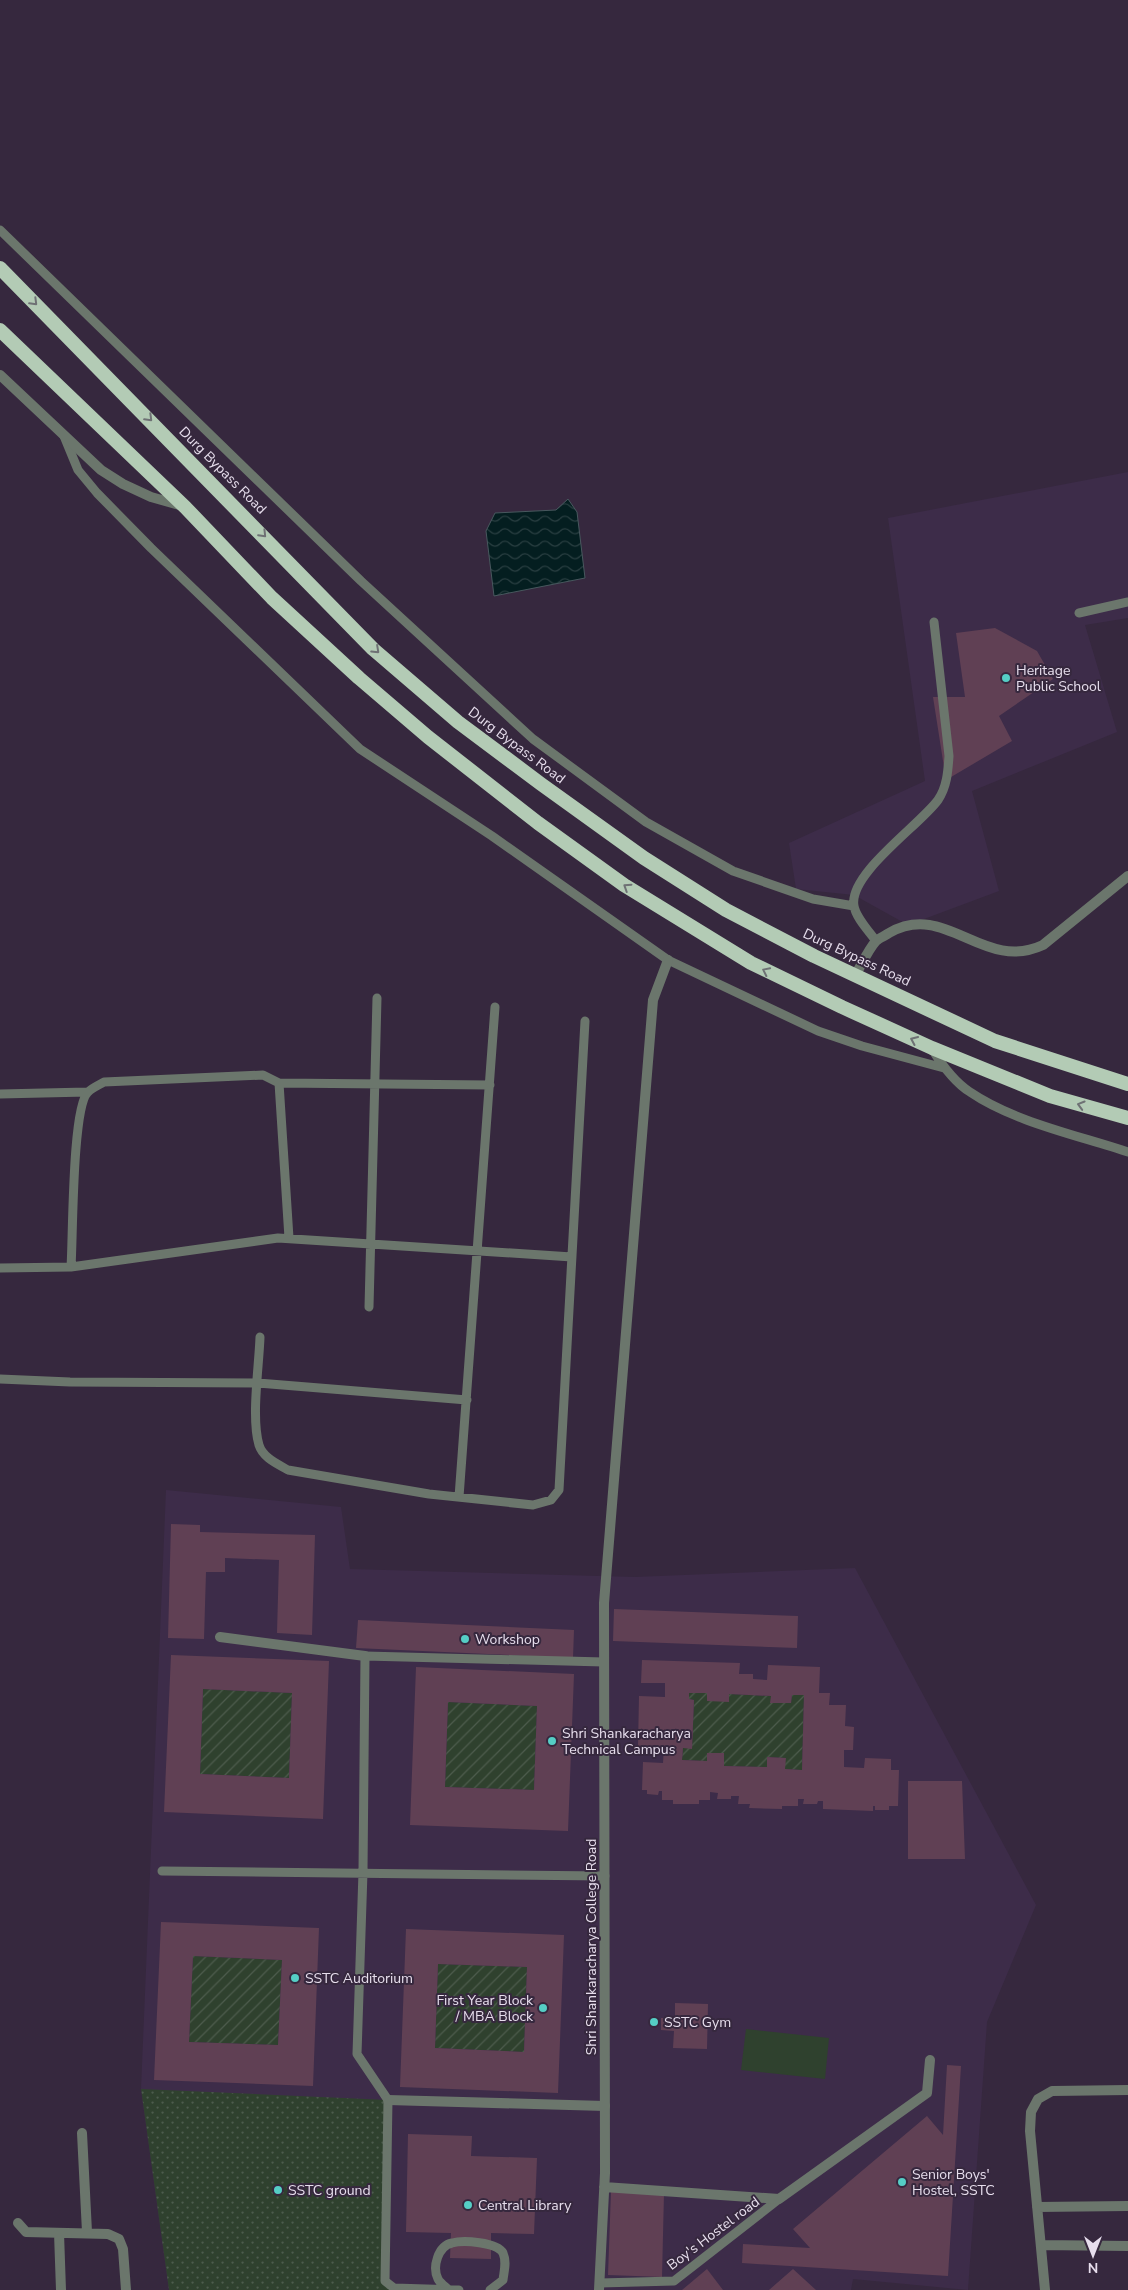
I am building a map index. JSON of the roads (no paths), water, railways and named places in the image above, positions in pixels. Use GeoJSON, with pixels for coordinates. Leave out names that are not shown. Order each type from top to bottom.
{"type":"FeatureCollection","features":[{"type":"Feature","properties":{"kind":"highway","name":"Durg Bypass Road"},"geometry":{"type":"LineString","coordinates":[[0,268],[374,648],[458,722],[644,858],[726,910],[995,1041],[1128,1084]]}},
{"type":"Feature","properties":{"kind":"highway"},"geometry":{"type":"LineString","coordinates":[[0,330],[185,507],[272,598],[359,678],[428,737],[538,823],[624,885],[751,964],[932,1048],[1050,1096],[1128,1118]]}},
{"type":"Feature","properties":{"kind":"street"},"geometry":{"type":"LineString","coordinates":[[0,375],[101,470],[122,484],[185,507]]}},
{"type":"Feature","properties":{"kind":"street"},"geometry":{"type":"LineString","coordinates":[[856,974],[876,941],[908,924],[922,923],[934,925],[997,951],[1027,952],[1043,945],[1128,876]]}},
{"type":"Feature","properties":{"kind":"street","name":"Shri Shankaracharya College Road"},"geometry":{"type":"LineString","coordinates":[[600,2286],[605,2106],[604,1603],[653,1000],[668,960]]}},
{"type":"Feature","properties":{"kind":"street"},"geometry":{"type":"LineString","coordinates":[[220,1638],[365,1656]]}},
{"type":"Feature","properties":{"kind":"street"},"geometry":{"type":"LineString","coordinates":[[604,2187],[779,2199],[927,2093],[930,2060]]}},
{"type":"Feature","properties":{"kind":"street"},"geometry":{"type":"LineString","coordinates":[[1045,2290],[1030,2131],[1031,2112],[1038,2099],[1052,2091],[1128,2090]]}},
{"type":"Feature","properties":{"kind":"street"},"geometry":{"type":"LineString","coordinates":[[388,2100],[605,2106]]}},
{"type":"Feature","properties":{"kind":"street"},"geometry":{"type":"LineString","coordinates":[[82,2133],[87,2232]]}},
{"type":"Feature","properties":{"kind":"street"},"geometry":{"type":"LineString","coordinates":[[1037,2207],[1128,2206]]}},
{"type":"Feature","properties":{"kind":"street"},"geometry":{"type":"LineString","coordinates":[[18,2223],[21,2230],[26,2232],[87,2232],[108,2234],[119,2239],[123,2249],[126,2290]]}},
{"type":"Feature","properties":{"kind":"street"},"geometry":{"type":"LineString","coordinates":[[59,2233],[61,2290]]}},
{"type":"Feature","properties":{"kind":"street"},"geometry":{"type":"LineString","coordinates":[[1041,2245],[1128,2246]]}},
{"type":"Feature","properties":{"kind":"lane"},"geometry":{"type":"LineString","coordinates":[[0,230],[361,581],[533,739],[646,822],[733,872],[814,899],[854,906]]}},
{"type":"Feature","properties":{"kind":"lane"},"geometry":{"type":"LineString","coordinates":[[62,433],[78,470],[97,493],[360,749],[492,836],[668,960],[818,1031],[862,1046],[944,1068]]}},
{"type":"Feature","properties":{"kind":"lane"},"geometry":{"type":"LineString","coordinates":[[1078,613],[1128,602]]}},
{"type":"Feature","properties":{"kind":"lane"},"geometry":{"type":"LineString","coordinates":[[876,941],[857,914],[854,906],[854,894],[875,863],[938,800],[948,774],[949,756],[934,622]]}},
{"type":"Feature","properties":{"kind":"lane"},"geometry":{"type":"LineString","coordinates":[[369,1307],[369,1242],[377,998]]}},
{"type":"Feature","properties":{"kind":"lane"},"geometry":{"type":"LineString","coordinates":[[459,1497],[495,1007]]}},
{"type":"Feature","properties":{"kind":"lane"},"geometry":{"type":"LineString","coordinates":[[260,1337],[256,1422],[260,1447],[271,1461],[288,1470],[459,1497],[533,1504],[551,1500],[559,1490],[585,1021]]}},
{"type":"Feature","properties":{"kind":"lane"},"geometry":{"type":"LineString","coordinates":[[932,1048],[944,1068],[969,1092],[1019,1117],[1128,1152]]}},
{"type":"Feature","properties":{"kind":"lane"},"geometry":{"type":"LineString","coordinates":[[0,1094],[87,1092],[104,1082],[263,1075],[278,1083],[490,1085]]}},
{"type":"Feature","properties":{"kind":"lane"},"geometry":{"type":"LineString","coordinates":[[278,1083],[289,1238]]}},
{"type":"Feature","properties":{"kind":"lane"},"geometry":{"type":"LineString","coordinates":[[71,1267],[77,1139],[81,1106],[87,1092]]}},
{"type":"Feature","properties":{"kind":"lane"},"geometry":{"type":"LineString","coordinates":[[0,1268],[71,1267],[278,1238],[369,1242],[572,1257]]}},
{"type":"Feature","properties":{"kind":"lane"},"geometry":{"type":"LineString","coordinates":[[0,1379],[70,1382],[258,1382],[466,1400]]}},
{"type":"Feature","properties":{"kind":"lane"},"geometry":{"type":"LineString","coordinates":[[459,2290],[394,2288],[385,2281],[388,2100],[357,2054],[363,1872],[365,1656],[604,1662]]}},
{"type":"Feature","properties":{"kind":"lane"},"geometry":{"type":"LineString","coordinates":[[162,1871],[605,1876]]}},
{"type":"Feature","properties":{"kind":"lane","name":"Boy's Hostel road"},"geometry":{"type":"LineString","coordinates":[[600,2286],[674,2282],[779,2199]]}},
{"type":"Feature","properties":{"kind":"lane"},"geometry":{"type":"LineString","coordinates":[[450,2290],[438,2279],[436,2265],[439,2252],[450,2243],[493,2244],[502,2252],[506,2263],[503,2280],[490,2290]]}},
{"type":"Feature","properties":{"kind":"water"},"geometry":{"type":"Polygon","coordinates":[[[568,499],[577,512],[585,578],[494,596],[486,531],[495,513],[556,510],[568,499]]]}},
{"type":"Feature","properties":{"kind":"place","name":"Heritage Public School"},"geometry":{"type":"Point","coordinates":[1006,678]}},
{"type":"Feature","properties":{"kind":"place","name":"Workshop"},"geometry":{"type":"Point","coordinates":[465,1639]}},
{"type":"Feature","properties":{"kind":"place","name":"Shri Shankaracharya Technical Campus"},"geometry":{"type":"Point","coordinates":[552,1741]}},
{"type":"Feature","properties":{"kind":"place","name":"SSTC Auditorium"},"geometry":{"type":"Point","coordinates":[295,1978]}},
{"type":"Feature","properties":{"kind":"place","name":"First Year Block / MBA Block"},"geometry":{"type":"Point","coordinates":[543,2008]}},
{"type":"Feature","properties":{"kind":"place","name":"SSTC Gym"},"geometry":{"type":"Point","coordinates":[654,2022]}},
{"type":"Feature","properties":{"kind":"place","name":"Senior Boys' Hostel, SSTC"},"geometry":{"type":"Point","coordinates":[902,2182]}},
{"type":"Feature","properties":{"kind":"place","name":"SSTC ground"},"geometry":{"type":"Point","coordinates":[278,2190]}},
{"type":"Feature","properties":{"kind":"place","name":"Central Library"},"geometry":{"type":"Point","coordinates":[468,2205]}}]}
